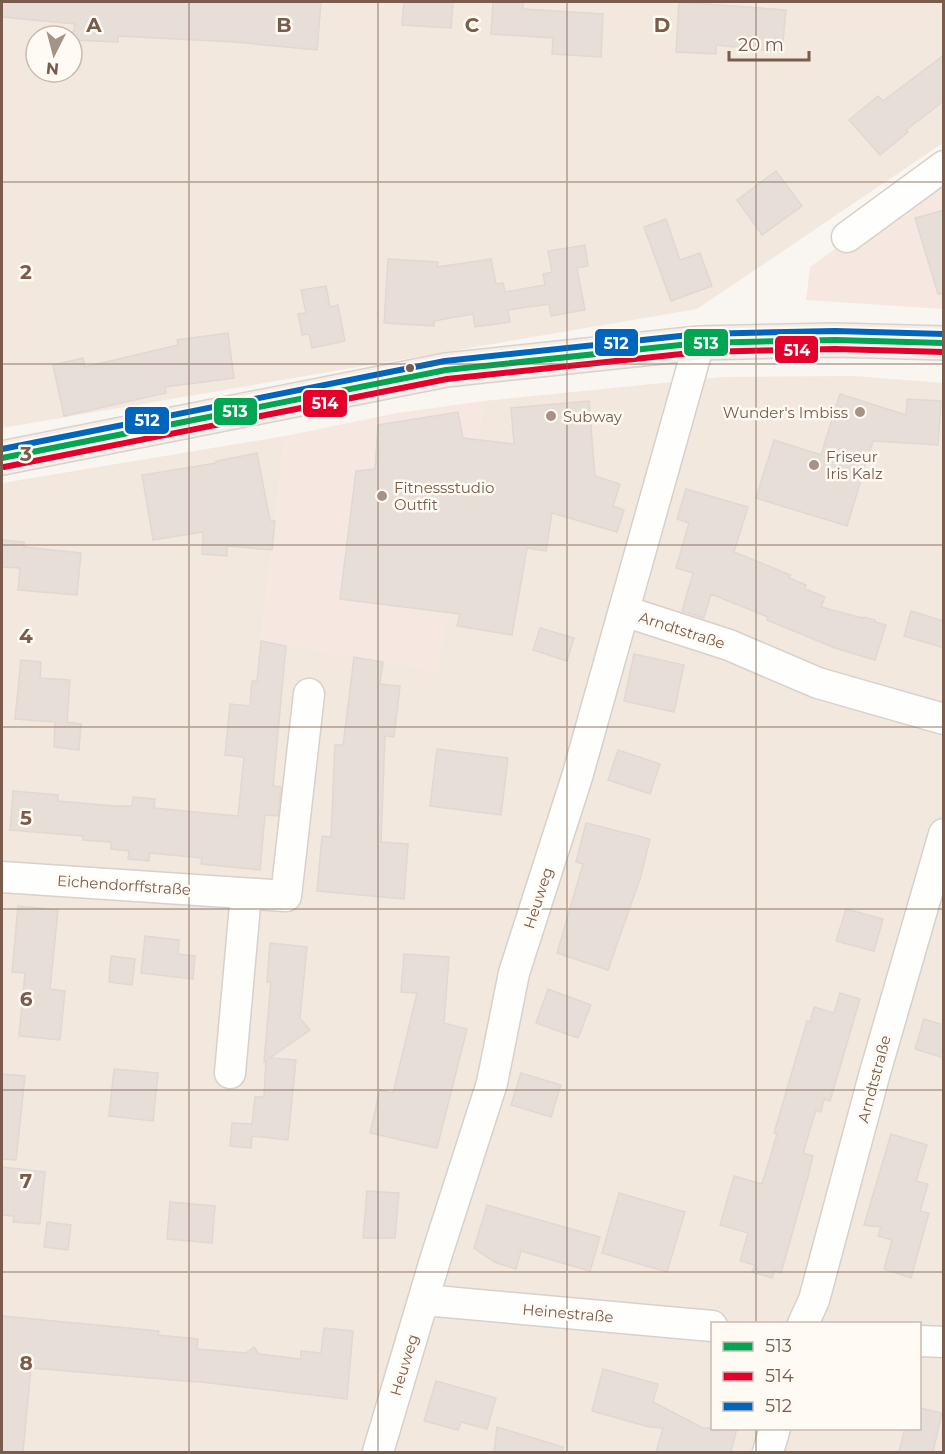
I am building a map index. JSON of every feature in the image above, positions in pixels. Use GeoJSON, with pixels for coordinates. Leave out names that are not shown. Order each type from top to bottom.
{"type":"FeatureCollection","features":[{"type":"Feature","properties":{"kind":"main road"},"geometry":{"type":"LineString","coordinates":[[2,458],[446,370],[699,343],[835,340],[944,343]]}},
{"type":"Feature","properties":{"kind":"street"},"geometry":{"type":"LineString","coordinates":[[847,237],[944,166]]}},
{"type":"Feature","properties":{"kind":"street","name":"Heuweg"},"geometry":{"type":"LineString","coordinates":[[378,1452],[436,1257],[492,1083],[514,973],[577,777],[699,343]]}},
{"type":"Feature","properties":{"kind":"street","name":"Arndtstraße"},"geometry":{"type":"LineString","coordinates":[[624,611],[729,645],[818,683],[944,719]]}},
{"type":"Feature","properties":{"kind":"street","name":"Eichendorffstraße"},"geometry":{"type":"LineString","coordinates":[[2,877],[286,896],[309,694]]}},
{"type":"Feature","properties":{"kind":"street","name":"Arndtstraße"},"geometry":{"type":"LineString","coordinates":[[803,1322],[814,1300],[874,1076],[944,834]]}},
{"type":"Feature","properties":{"kind":"street"},"geometry":{"type":"LineString","coordinates":[[230,1073],[246,894]]}},
{"type":"Feature","properties":{"kind":"street","name":"Heinestraße"},"geometry":{"type":"LineString","coordinates":[[424,1300],[711,1326]]}},
{"type":"Feature","properties":{"kind":"street"},"geometry":{"type":"LineString","coordinates":[[921,1341],[944,1342]]}},
{"type":"Feature","properties":{"kind":"street"},"geometry":{"type":"LineString","coordinates":[[768,1452],[774,1430]]}},
{"type":"Feature","properties":{"kind":"shaded area"},"geometry":{"type":"Polygon","coordinates":[[[2,2],[943,2],[943,143],[697,309],[2,428],[2,2]]]}},
{"type":"Feature","properties":{"kind":"shaded area"},"geometry":{"type":"Polygon","coordinates":[[[943,171],[943,309],[806,300],[810,267],[943,171]]]}},
{"type":"Feature","properties":{"kind":"shaded area"},"geometry":{"type":"Polygon","coordinates":[[[853,376],[943,383],[943,1452],[2,1452],[2,483],[285,436],[261,641],[437,671],[484,401],[723,377],[853,376]]]}},
{"type":"Feature","properties":{"kind":"shaded area"},"geometry":{"type":"Polygon","coordinates":[[[484,401],[437,672],[261,641],[285,436],[397,413],[484,401]]]}},
{"type":"Feature","properties":{"kind":"building"},"geometry":{"type":"Polygon","coordinates":[[[2,2],[321,2],[317,50],[234,42],[118,36],[118,42],[84,41],[84,24],[2,17],[2,2]]]}},
{"type":"Feature","properties":{"kind":"building"},"geometry":{"type":"Polygon","coordinates":[[[404,2],[453,2],[451,28],[402,25],[404,2]]]}},
{"type":"Feature","properties":{"kind":"building"},"geometry":{"type":"Polygon","coordinates":[[[493,2],[523,2],[523,9],[603,14],[601,57],[552,54],[553,38],[491,34],[493,2]]]}},
{"type":"Feature","properties":{"kind":"building"},"geometry":{"type":"Polygon","coordinates":[[[679,2],[786,10],[782,52],[716,45],[716,54],[676,52],[679,2]]]}},
{"type":"Feature","properties":{"kind":"building"},"geometry":{"type":"Polygon","coordinates":[[[944,55],[944,101],[906,130],[908,132],[880,155],[849,120],[878,96],[883,101],[944,55]]]}},
{"type":"Feature","properties":{"kind":"building"},"geometry":{"type":"Polygon","coordinates":[[[776,171],[802,206],[762,235],[737,200],[776,171]]]}},
{"type":"Feature","properties":{"kind":"building"},"geometry":{"type":"Polygon","coordinates":[[[944,210],[944,294],[938,294],[915,218],[944,210]]]}},
{"type":"Feature","properties":{"kind":"building"},"geometry":{"type":"Polygon","coordinates":[[[666,219],[680,260],[700,253],[712,286],[671,301],[644,227],[666,219]]]}},
{"type":"Feature","properties":{"kind":"building"},"geometry":{"type":"Polygon","coordinates":[[[585,245],[588,266],[577,268],[585,310],[551,316],[549,304],[508,310],[510,322],[475,327],[473,314],[434,321],[434,326],[384,323],[388,259],[438,262],[437,267],[491,259],[496,284],[503,283],[505,292],[545,285],[543,274],[552,272],[548,251],[585,245]]]}},
{"type":"Feature","properties":{"kind":"building"},"geometry":{"type":"Polygon","coordinates":[[[326,286],[330,307],[338,305],[345,341],[312,348],[309,334],[302,335],[298,314],[306,313],[301,290],[326,286]]]}},
{"type":"Feature","properties":{"kind":"building"},"geometry":{"type":"Polygon","coordinates":[[[228,333],[234,378],[165,387],[166,393],[64,416],[53,365],[83,358],[85,367],[178,345],[177,340],[228,333]]]}},
{"type":"Feature","properties":{"kind":"building"},"geometry":{"type":"Polygon","coordinates":[[[840,394],[906,415],[907,399],[941,401],[938,445],[873,441],[847,526],[756,498],[774,440],[821,455],[840,394]]]}},
{"type":"Feature","properties":{"kind":"building"},"geometry":{"type":"Polygon","coordinates":[[[589,401],[595,476],[620,484],[613,506],[624,510],[617,532],[552,513],[546,551],[527,548],[512,635],[457,626],[460,614],[340,599],[356,471],[375,469],[378,425],[458,412],[463,438],[514,444],[511,408],[589,401]]]}},
{"type":"Feature","properties":{"kind":"building"},"geometry":{"type":"Polygon","coordinates":[[[257,453],[270,520],[275,521],[272,550],[227,546],[227,556],[202,554],[203,532],[153,540],[142,475],[216,463],[216,461],[257,453]]]}},
{"type":"Feature","properties":{"kind":"building"},"geometry":{"type":"Polygon","coordinates":[[[686,489],[748,507],[734,552],[791,575],[789,578],[806,585],[805,589],[825,597],[821,607],[875,620],[875,622],[886,625],[875,660],[835,648],[711,594],[704,618],[682,611],[693,573],[676,568],[689,523],[677,519],[686,489]]]}},
{"type":"Feature","properties":{"kind":"building"},"geometry":{"type":"Polygon","coordinates":[[[2,540],[24,542],[24,547],[81,553],[77,595],[18,590],[20,568],[2,567],[2,540]]]}},
{"type":"Feature","properties":{"kind":"building"},"geometry":{"type":"Polygon","coordinates":[[[911,611],[944,621],[944,648],[904,636],[911,611]]]}},
{"type":"Feature","properties":{"kind":"building"},"geometry":{"type":"Polygon","coordinates":[[[540,628],[574,638],[567,661],[533,650],[540,628]]]}},
{"type":"Feature","properties":{"kind":"building"},"geometry":{"type":"Polygon","coordinates":[[[261,641],[286,646],[273,786],[281,787],[278,816],[265,815],[260,870],[201,864],[202,858],[150,853],[149,861],[128,859],[129,851],[111,849],[111,842],[83,840],[83,836],[10,830],[13,791],[58,795],[58,801],[115,806],[132,806],[133,797],[155,799],[154,808],[238,816],[244,757],[225,755],[230,704],[250,706],[252,681],[257,681],[261,641]]]}},
{"type":"Feature","properties":{"kind":"building"},"geometry":{"type":"Polygon","coordinates":[[[634,654],[684,665],[674,712],[624,701],[634,654]]]}},
{"type":"Feature","properties":{"kind":"building"},"geometry":{"type":"Polygon","coordinates":[[[354,657],[383,662],[380,684],[400,686],[394,737],[385,736],[381,842],[408,844],[404,899],[317,891],[322,836],[331,837],[335,745],[343,745],[354,657]]]}},
{"type":"Feature","properties":{"kind":"building"},"geometry":{"type":"Polygon","coordinates":[[[21,660],[41,662],[40,678],[70,680],[67,722],[81,724],[79,750],[54,747],[55,722],[15,719],[21,660]]]}},
{"type":"Feature","properties":{"kind":"building"},"geometry":{"type":"Polygon","coordinates":[[[437,749],[508,758],[501,815],[430,806],[437,749]]]}},
{"type":"Feature","properties":{"kind":"building"},"geometry":{"type":"Polygon","coordinates":[[[618,750],[660,764],[650,794],[608,780],[618,750]]]}},
{"type":"Feature","properties":{"kind":"building"},"geometry":{"type":"Polygon","coordinates":[[[586,823],[650,839],[640,879],[608,970],[557,953],[583,864],[576,862],[586,823]]]}},
{"type":"Feature","properties":{"kind":"building"},"geometry":{"type":"Polygon","coordinates":[[[18,906],[58,910],[50,989],[65,991],[60,1040],[19,1036],[25,973],[12,972],[18,906]]]}},
{"type":"Feature","properties":{"kind":"building"},"geometry":{"type":"Polygon","coordinates":[[[846,909],[883,919],[874,951],[836,941],[846,909]]]}},
{"type":"Feature","properties":{"kind":"building"},"geometry":{"type":"Polygon","coordinates":[[[145,936],[179,940],[178,954],[195,956],[193,979],[141,973],[145,936]]]}},
{"type":"Feature","properties":{"kind":"building"},"geometry":{"type":"Polygon","coordinates":[[[270,943],[307,947],[300,1018],[310,1030],[270,1058],[296,1060],[288,1140],[252,1136],[251,1148],[230,1146],[232,1123],[252,1124],[255,1097],[264,1097],[266,1060],[264,1062],[271,982],[267,982],[270,943]]]}},
{"type":"Feature","properties":{"kind":"building"},"geometry":{"type":"Polygon","coordinates":[[[404,954],[449,957],[444,1023],[467,1029],[437,1148],[370,1133],[380,1090],[393,1093],[417,993],[401,992],[404,954]]]}},
{"type":"Feature","properties":{"kind":"building"},"geometry":{"type":"Polygon","coordinates":[[[111,956],[135,959],[132,985],[109,982],[111,956]]]}},
{"type":"Feature","properties":{"kind":"building"},"geometry":{"type":"Polygon","coordinates":[[[548,989],[591,1005],[578,1038],[536,1023],[548,989]]]}},
{"type":"Feature","properties":{"kind":"building"},"geometry":{"type":"Polygon","coordinates":[[[840,993],[860,999],[830,1101],[824,1099],[821,1112],[816,1110],[803,1153],[813,1156],[808,1177],[781,1273],[774,1271],[772,1278],[752,1272],[755,1265],[740,1261],[748,1233],[720,1225],[734,1176],[762,1184],[777,1134],[774,1133],[807,1021],[810,1022],[814,1007],[834,1013],[840,993]]]}},
{"type":"Feature","properties":{"kind":"building"},"geometry":{"type":"Polygon","coordinates":[[[924,1019],[944,1025],[944,1058],[915,1049],[924,1019]]]}},
{"type":"Feature","properties":{"kind":"building"},"geometry":{"type":"Polygon","coordinates":[[[114,1069],[158,1073],[153,1121],[109,1116],[114,1069]]]}},
{"type":"Feature","properties":{"kind":"building"},"geometry":{"type":"Polygon","coordinates":[[[521,1073],[561,1085],[551,1117],[511,1105],[521,1073]]]}},
{"type":"Feature","properties":{"kind":"building"},"geometry":{"type":"Polygon","coordinates":[[[2,1074],[25,1076],[16,1160],[2,1159],[2,1074]]]}},
{"type":"Feature","properties":{"kind":"building"},"geometry":{"type":"Polygon","coordinates":[[[891,1134],[927,1145],[916,1181],[928,1184],[920,1211],[929,1213],[911,1278],[884,1269],[892,1240],[878,1236],[881,1227],[864,1225],[891,1134]]]}},
{"type":"Feature","properties":{"kind":"building"},"geometry":{"type":"Polygon","coordinates":[[[2,1167],[45,1172],[40,1224],[13,1222],[14,1216],[2,1215],[2,1167]]]}},
{"type":"Feature","properties":{"kind":"building"},"geometry":{"type":"Polygon","coordinates":[[[367,1191],[399,1193],[395,1238],[363,1238],[367,1191]]]}},
{"type":"Feature","properties":{"kind":"building"},"geometry":{"type":"Polygon","coordinates":[[[619,1193],[685,1212],[667,1272],[602,1253],[619,1193]]]}},
{"type":"Feature","properties":{"kind":"building"},"geometry":{"type":"Polygon","coordinates":[[[170,1202],[215,1206],[212,1243],[167,1239],[170,1202]]]}},
{"type":"Feature","properties":{"kind":"building"},"geometry":{"type":"Polygon","coordinates":[[[487,1205],[600,1237],[590,1271],[521,1251],[516,1269],[494,1262],[474,1248],[487,1205]]]}},
{"type":"Feature","properties":{"kind":"building"},"geometry":{"type":"Polygon","coordinates":[[[47,1222],[71,1225],[68,1250],[44,1247],[47,1222]]]}},
{"type":"Feature","properties":{"kind":"building"},"geometry":{"type":"Polygon","coordinates":[[[2,1316],[159,1331],[158,1335],[198,1339],[197,1349],[246,1353],[254,1347],[259,1354],[301,1359],[301,1351],[321,1353],[324,1328],[353,1331],[347,1399],[210,1383],[31,1368],[23,1452],[2,1452],[2,1316]]]}},
{"type":"Feature","properties":{"kind":"building"},"geometry":{"type":"Polygon","coordinates":[[[603,1369],[658,1384],[653,1402],[703,1428],[736,1430],[731,1452],[656,1452],[663,1428],[649,1427],[592,1411],[603,1369]]]}},
{"type":"Feature","properties":{"kind":"building"},"geometry":{"type":"Polygon","coordinates":[[[436,1381],[496,1398],[487,1429],[461,1422],[458,1430],[424,1421],[436,1381]]]}},
{"type":"Feature","properties":{"kind":"building"},"geometry":{"type":"Polygon","coordinates":[[[921,1408],[942,1413],[933,1452],[899,1452],[904,1430],[921,1430],[921,1408]]]}},
{"type":"Feature","properties":{"kind":"building"},"geometry":{"type":"Polygon","coordinates":[[[497,1427],[563,1447],[562,1452],[494,1452],[497,1427]]]}},
{"type":"Feature","properties":{"kind":"transit line","name":"512"},"geometry":{"type":"LineString","coordinates":[[2,449],[445,361],[699,334],[835,331],[944,334]]}},
{"type":"Feature","properties":{"kind":"transit line","name":"513"},"geometry":{"type":"LineString","coordinates":[[2,458],[446,370],[699,343],[835,340],[944,343]]}},
{"type":"Feature","properties":{"kind":"transit line","name":"514"},"geometry":{"type":"LineString","coordinates":[[4,467],[447,379],[700,352],[835,349],[944,352]]}},
{"type":"Feature","properties":{"kind":"place","name":"Wunder's Imbiss"},"geometry":{"type":"Point","coordinates":[860,412]}},
{"type":"Feature","properties":{"kind":"place","name":"Subway"},"geometry":{"type":"Point","coordinates":[551,416]}},
{"type":"Feature","properties":{"kind":"place","name":"Friseur Iris Kalz"},"geometry":{"type":"Point","coordinates":[814,465]}},
{"type":"Feature","properties":{"kind":"place","name":"Fitnessstudio Outfit"},"geometry":{"type":"Point","coordinates":[382,496]}}]}
